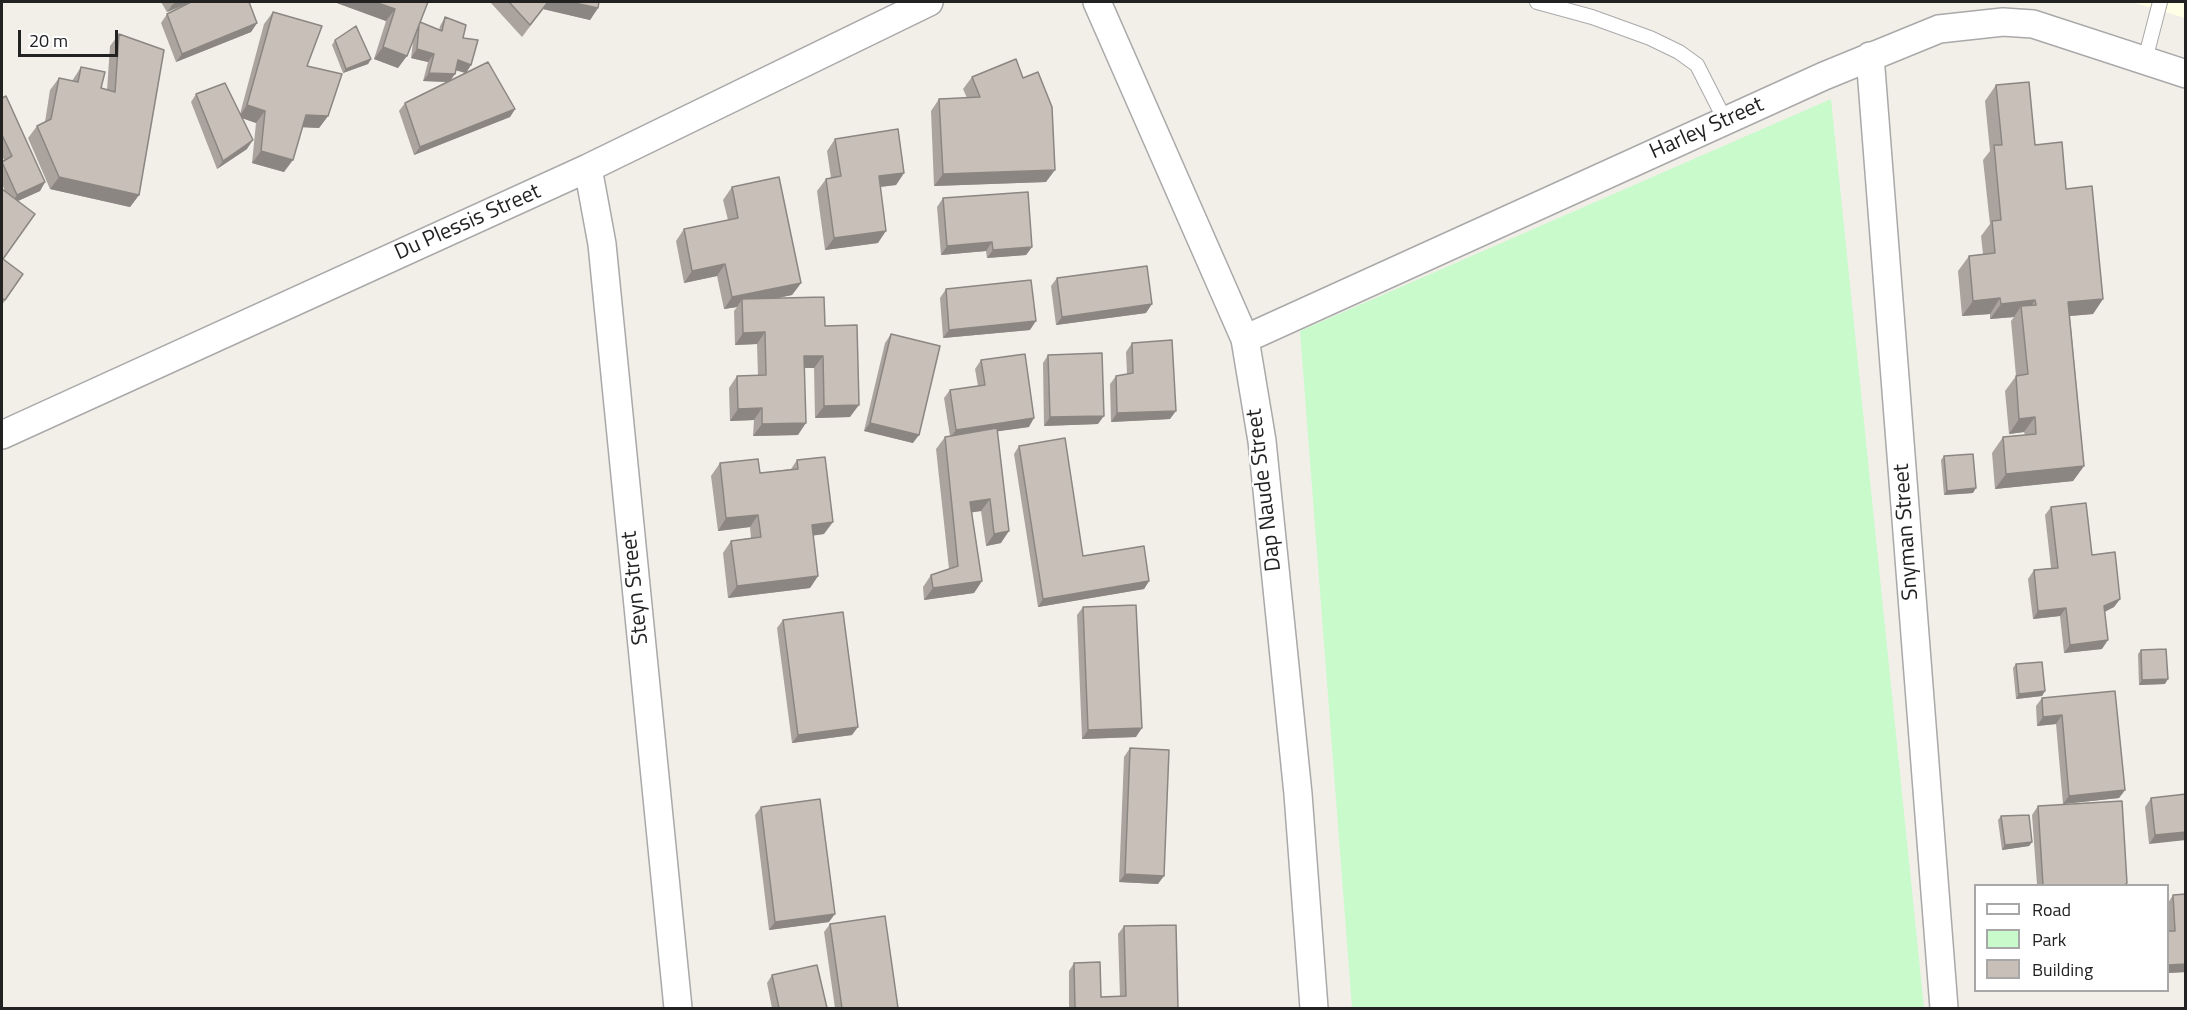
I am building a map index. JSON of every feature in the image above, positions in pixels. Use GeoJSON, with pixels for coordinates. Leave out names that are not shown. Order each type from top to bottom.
{"type":"FeatureCollection","features":[{"type":"Feature","properties":{"kind":"street","name":"Du Plessis Street"},"geometry":{"type":"LineString","coordinates":[[2,435],[588,168],[929,2]]}},
{"type":"Feature","properties":{"kind":"street","name":"Dap Naude Street"},"geometry":{"type":"LineString","coordinates":[[1097,2],[1245,339],[1262,441],[1298,794],[1314,1008]]}},
{"type":"Feature","properties":{"kind":"street","name":"Harley Street"},"geometry":{"type":"LineString","coordinates":[[1245,339],[1725,120],[1870,56],[1939,29],[2004,22],[2033,24],[2186,74]]}},
{"type":"Feature","properties":{"kind":"street","name":"Snyman Street"},"geometry":{"type":"LineString","coordinates":[[1870,56],[1944,1008]]}},
{"type":"Feature","properties":{"kind":"street","name":"Steyn Street"},"geometry":{"type":"LineString","coordinates":[[588,168],[602,244],[678,1008]]}},
{"type":"Feature","properties":{"kind":"lane"},"geometry":{"type":"LineString","coordinates":[[1537,2],[1592,17],[1650,38],[1679,52],[1697,65],[1725,120]]}},
{"type":"Feature","properties":{"kind":"lane"},"geometry":{"type":"LineString","coordinates":[[2145,60],[2160,2]]}},
{"type":"Feature","properties":{"kind":"shaded area"},"geometry":{"type":"Polygon","coordinates":[[[2132,2],[2185,2],[2185,18],[2132,2]]]}},
{"type":"Feature","properties":{"kind":"green space"},"geometry":{"type":"Polygon","coordinates":[[[1831,99],[1924,1008],[1352,1008],[1300,331],[1831,99]]]}},
{"type":"Feature","properties":{"kind":"building"},"geometry":{"type":"Polygon","coordinates":[[[191,2],[249,2],[257,23],[182,54],[167,14],[191,2]]]}},
{"type":"Feature","properties":{"kind":"building"},"geometry":{"type":"Polygon","coordinates":[[[375,2],[428,2],[407,56],[383,47],[395,9],[375,2]]]}},
{"type":"Feature","properties":{"kind":"building"},"geometry":{"type":"Polygon","coordinates":[[[509,2],[548,2],[530,25],[509,2]]]}},
{"type":"Feature","properties":{"kind":"building"},"geometry":{"type":"Polygon","coordinates":[[[570,2],[599,2],[598,8],[570,2]]]}},
{"type":"Feature","properties":{"kind":"building"},"geometry":{"type":"Polygon","coordinates":[[[273,12],[322,26],[307,66],[342,74],[328,116],[306,115],[293,160],[261,151],[265,111],[247,105],[273,12]]]}},
{"type":"Feature","properties":{"kind":"building"},"geometry":{"type":"Polygon","coordinates":[[[445,17],[466,25],[463,38],[478,40],[471,65],[458,60],[455,74],[429,73],[434,54],[417,49],[419,25],[420,22],[442,31],[445,17]]]}},
{"type":"Feature","properties":{"kind":"building"},"geometry":{"type":"Polygon","coordinates":[[[356,26],[371,59],[346,69],[335,40],[356,26]]]}},
{"type":"Feature","properties":{"kind":"building"},"geometry":{"type":"Polygon","coordinates":[[[119,34],[164,50],[139,195],[59,177],[37,126],[51,119],[59,78],[78,82],[81,67],[105,72],[101,88],[115,92],[119,34]]]}},
{"type":"Feature","properties":{"kind":"building"},"geometry":{"type":"Polygon","coordinates":[[[1016,59],[1023,78],[1038,72],[1052,107],[1055,170],[943,174],[939,99],[980,97],[972,77],[1016,59]]]}},
{"type":"Feature","properties":{"kind":"building"},"geometry":{"type":"Polygon","coordinates":[[[488,62],[515,109],[420,147],[405,103],[488,62]]]}},
{"type":"Feature","properties":{"kind":"building"},"geometry":{"type":"Polygon","coordinates":[[[2029,82],[2035,145],[2062,142],[2066,189],[2092,186],[2103,299],[2068,302],[2084,466],[2006,474],[2003,437],[2036,434],[2035,417],[2019,419],[2016,376],[2028,374],[2021,306],[2036,305],[2035,300],[2001,304],[2000,298],[1973,301],[1969,256],[1995,253],[1992,221],[2001,220],[1994,145],[2002,145],[1996,85],[2029,82]]]}},
{"type":"Feature","properties":{"kind":"building"},"geometry":{"type":"Polygon","coordinates":[[[225,83],[253,140],[223,161],[196,94],[225,83]]]}},
{"type":"Feature","properties":{"kind":"building"},"geometry":{"type":"Polygon","coordinates":[[[6,96],[45,182],[17,195],[2,162],[12,156],[2,135],[2,98],[6,96]]]}},
{"type":"Feature","properties":{"kind":"building"},"geometry":{"type":"Polygon","coordinates":[[[898,129],[904,173],[879,176],[886,231],[834,238],[826,179],[841,176],[835,139],[898,129]]]}},
{"type":"Feature","properties":{"kind":"building"},"geometry":{"type":"Polygon","coordinates":[[[779,177],[801,283],[732,297],[725,264],[692,271],[684,229],[738,218],[732,187],[779,177]]]}},
{"type":"Feature","properties":{"kind":"building"},"geometry":{"type":"Polygon","coordinates":[[[2,189],[35,214],[3,259],[23,274],[5,300],[2,298],[2,189]]]}},
{"type":"Feature","properties":{"kind":"building"},"geometry":{"type":"Polygon","coordinates":[[[1028,192],[1032,247],[993,250],[992,242],[947,246],[943,198],[1028,192]]]}},
{"type":"Feature","properties":{"kind":"building"},"geometry":{"type":"Polygon","coordinates":[[[1147,266],[1152,304],[1062,317],[1057,278],[1147,266]]]}},
{"type":"Feature","properties":{"kind":"building"},"geometry":{"type":"Polygon","coordinates":[[[1031,280],[1036,321],[949,330],[946,289],[1031,280]]]}},
{"type":"Feature","properties":{"kind":"building"},"geometry":{"type":"Polygon","coordinates":[[[824,297],[825,326],[857,325],[859,405],[824,406],[823,356],[804,356],[806,423],[762,424],[762,408],[738,409],[737,376],[766,375],[765,332],[743,333],[742,299],[824,297]]]}},
{"type":"Feature","properties":{"kind":"building"},"geometry":{"type":"Polygon","coordinates":[[[891,334],[940,346],[919,435],[870,423],[891,334]]]}},
{"type":"Feature","properties":{"kind":"building"},"geometry":{"type":"Polygon","coordinates":[[[1172,340],[1176,411],[1117,413],[1116,376],[1133,373],[1132,343],[1172,340]]]}},
{"type":"Feature","properties":{"kind":"building"},"geometry":{"type":"Polygon","coordinates":[[[1102,353],[1104,416],[1050,417],[1048,355],[1102,353]]]}},
{"type":"Feature","properties":{"kind":"building"},"geometry":{"type":"Polygon","coordinates":[[[1025,354],[1034,418],[956,430],[950,390],[985,385],[981,360],[1025,354]]]}},
{"type":"Feature","properties":{"kind":"building"},"geometry":{"type":"Polygon","coordinates":[[[997,428],[1009,531],[994,534],[990,499],[970,502],[982,581],[933,588],[931,575],[958,566],[945,437],[997,428]]]}},
{"type":"Feature","properties":{"kind":"building"},"geometry":{"type":"Polygon","coordinates":[[[1065,438],[1083,556],[1144,546],[1149,581],[1043,599],[1019,446],[1065,438]]]}},
{"type":"Feature","properties":{"kind":"building"},"geometry":{"type":"Polygon","coordinates":[[[1973,454],[1976,488],[1947,491],[1944,456],[1973,454]]]}},
{"type":"Feature","properties":{"kind":"building"},"geometry":{"type":"Polygon","coordinates":[[[825,457],[833,522],[812,525],[818,576],[737,586],[731,541],[761,537],[758,515],[726,518],[720,463],[758,459],[760,473],[798,469],[797,460],[825,457]]]}},
{"type":"Feature","properties":{"kind":"building"},"geometry":{"type":"Polygon","coordinates":[[[2086,503],[2092,555],[2115,552],[2120,599],[2104,606],[2108,640],[2070,645],[2066,608],[2038,611],[2034,570],[2058,568],[2051,507],[2086,503]]]}},
{"type":"Feature","properties":{"kind":"building"},"geometry":{"type":"Polygon","coordinates":[[[1136,605],[1142,728],[1088,730],[1083,607],[1136,605]]]}},
{"type":"Feature","properties":{"kind":"building"},"geometry":{"type":"Polygon","coordinates":[[[843,612],[858,727],[798,735],[783,620],[843,612]]]}},
{"type":"Feature","properties":{"kind":"building"},"geometry":{"type":"Polygon","coordinates":[[[2166,649],[2168,679],[2142,680],[2141,650],[2166,649]]]}},
{"type":"Feature","properties":{"kind":"building"},"geometry":{"type":"Polygon","coordinates":[[[2042,662],[2045,691],[2019,694],[2016,664],[2042,662]]]}},
{"type":"Feature","properties":{"kind":"building"},"geometry":{"type":"Polygon","coordinates":[[[2115,691],[2125,790],[2069,796],[2062,715],[2043,717],[2042,698],[2115,691]]]}},
{"type":"Feature","properties":{"kind":"building"},"geometry":{"type":"Polygon","coordinates":[[[1130,748],[1169,750],[1164,876],[1125,874],[1130,748]]]}},
{"type":"Feature","properties":{"kind":"building"},"geometry":{"type":"Polygon","coordinates":[[[2186,794],[2186,832],[2155,835],[2151,798],[2186,794]]]}},
{"type":"Feature","properties":{"kind":"building"},"geometry":{"type":"Polygon","coordinates":[[[820,799],[835,914],[775,922],[761,807],[820,799]]]}},
{"type":"Feature","properties":{"kind":"building"},"geometry":{"type":"Polygon","coordinates":[[[2122,801],[2127,883],[2043,884],[2038,806],[2122,801]]]}},
{"type":"Feature","properties":{"kind":"building"},"geometry":{"type":"Polygon","coordinates":[[[2029,815],[2032,842],[2005,845],[2001,816],[2029,815]]]}},
{"type":"Feature","properties":{"kind":"building"},"geometry":{"type":"Polygon","coordinates":[[[2186,894],[2186,964],[2169,965],[2169,931],[2175,931],[2173,895],[2186,894]]]}},
{"type":"Feature","properties":{"kind":"building"},"geometry":{"type":"Polygon","coordinates":[[[885,916],[898,1008],[842,1008],[830,924],[885,916]]]}},
{"type":"Feature","properties":{"kind":"building"},"geometry":{"type":"Polygon","coordinates":[[[1176,925],[1178,1008],[1075,1008],[1074,963],[1100,962],[1101,997],[1126,996],[1124,926],[1176,925]]]}},
{"type":"Feature","properties":{"kind":"building"},"geometry":{"type":"Polygon","coordinates":[[[817,965],[827,1008],[779,1008],[772,975],[817,965]]]}}]}
